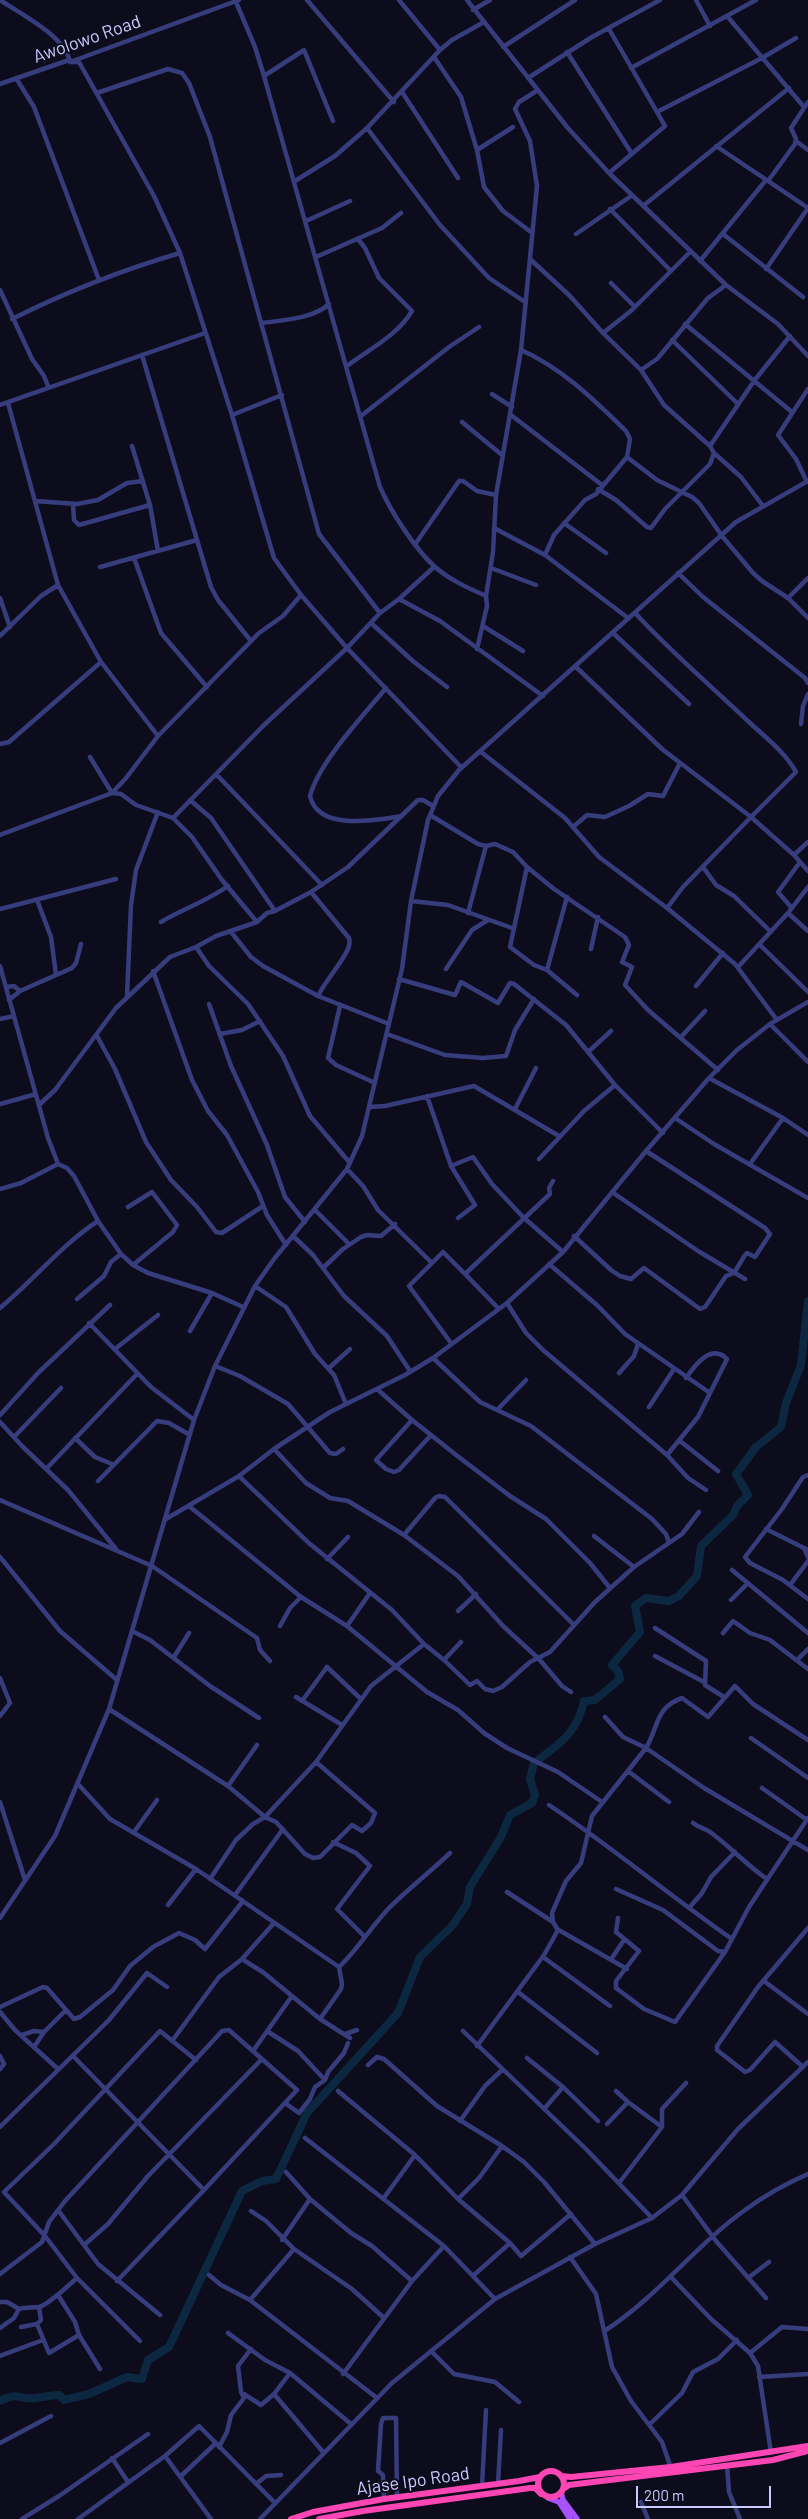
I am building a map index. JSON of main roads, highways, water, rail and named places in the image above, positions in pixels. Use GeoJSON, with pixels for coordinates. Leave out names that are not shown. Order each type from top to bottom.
{"type":"FeatureCollection","features":[{"type":"Feature","properties":{"kind":"highway"},"geometry":{"type":"LineString","coordinates":[[808,2446],[771,2453],[671,2469],[569,2485],[555,2497],[548,2498],[541,2494],[537,2485],[540,2477],[550,2471],[561,2476],[571,2477],[671,2469],[727,2465],[773,2460],[808,2451]]}},
{"type":"Feature","properties":{"kind":"highway"},"geometry":{"type":"LineString","coordinates":[[561,2476],[562,2491]]}},
{"type":"Feature","properties":{"kind":"highway","name":"Ajase Ipo Road"},"geometry":{"type":"LineString","coordinates":[[291,2519],[313,2512],[384,2499],[540,2477]]}},
{"type":"Feature","properties":{"kind":"highway","name":"Ajase Ipo Road"},"geometry":{"type":"LineString","coordinates":[[319,2519],[530,2488],[535,2488],[541,2494]]}},
{"type":"Feature","properties":{"kind":"main road"},"geometry":{"type":"LineString","coordinates":[[562,2491],[566,2505],[576,2519]]}},
{"type":"Feature","properties":{"kind":"main road"},"geometry":{"type":"LineString","coordinates":[[548,2498],[559,2502],[570,2519]]}},
{"type":"Feature","properties":{"kind":"waterway"},"geometry":{"type":"LineString","coordinates":[[0,2401],[16,2396],[36,2398],[60,2395],[64,2400],[89,2394],[127,2377],[142,2379],[148,2360],[169,2347],[242,2191],[262,2181],[276,2179],[307,2113],[398,2013],[420,1957],[452,1926],[467,1904],[470,1887],[501,1837],[510,1815],[532,1803],[535,1795],[530,1779],[534,1763],[559,1744],[572,1730],[577,1722],[584,1701],[595,1700],[620,1679],[618,1671],[612,1665],[640,1632],[635,1606],[646,1598],[669,1601],[679,1596],[697,1576],[701,1546],[733,1515],[737,1506],[748,1495],[736,1474],[756,1447],[781,1427],[786,1403],[801,1365],[808,1301]]}}]}
